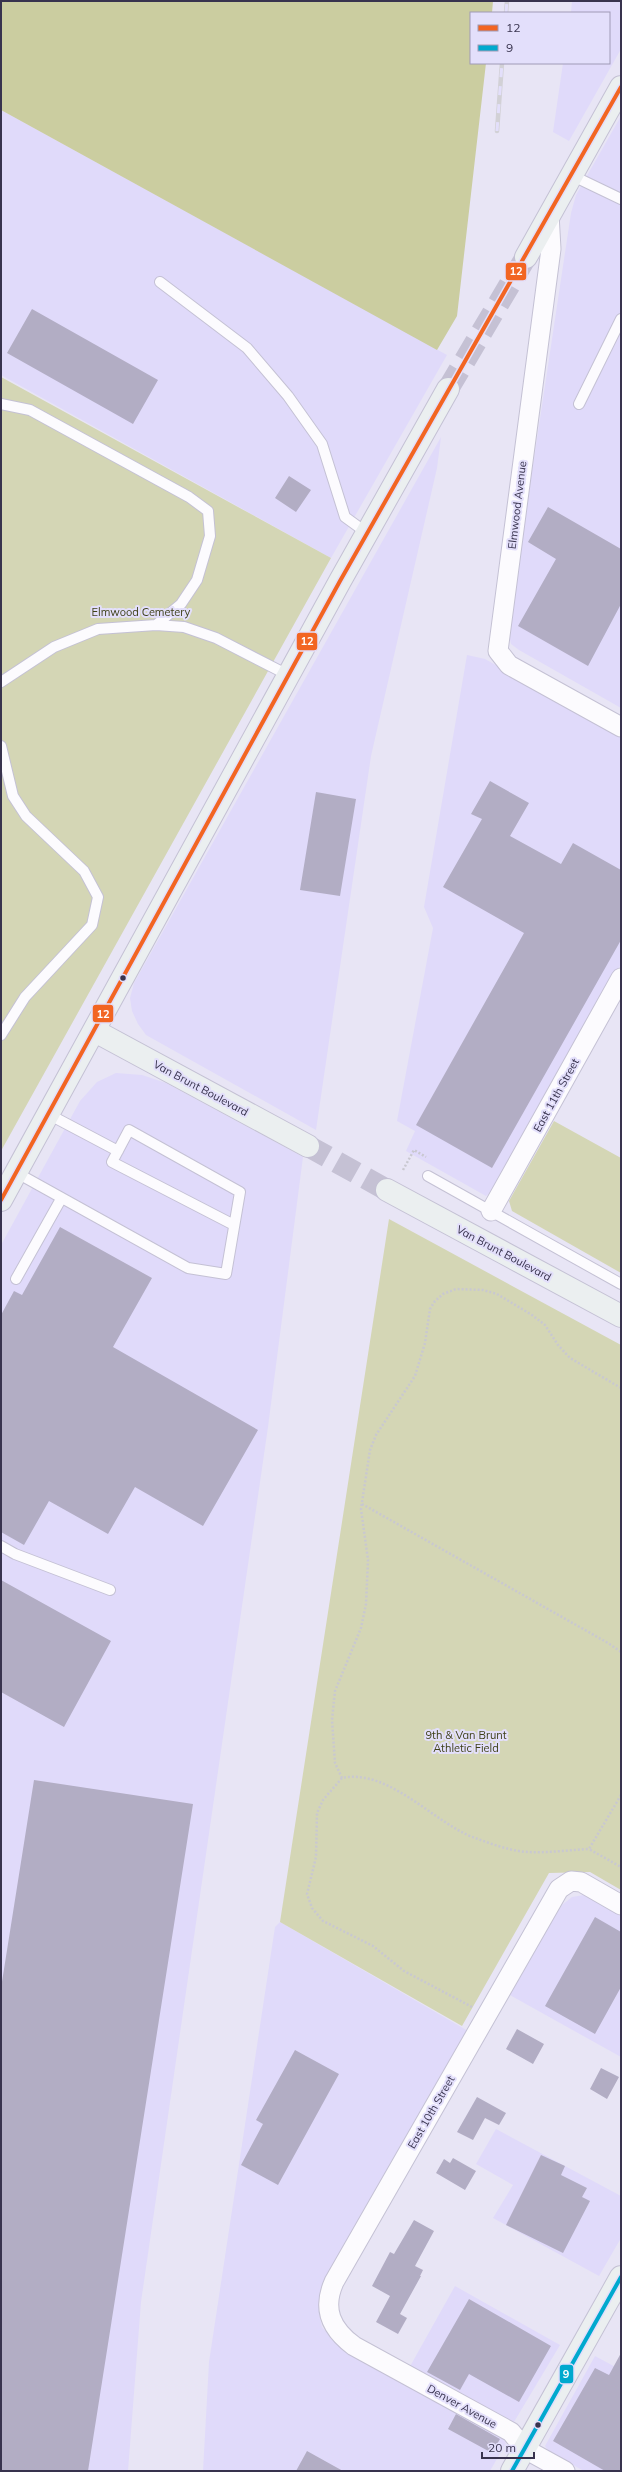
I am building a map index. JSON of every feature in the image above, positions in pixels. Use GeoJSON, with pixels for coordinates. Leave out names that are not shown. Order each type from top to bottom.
{"type":"FeatureCollection","features":[{"type":"Feature","properties":{"kind":"street"},"geometry":{"type":"LineString","coordinates":[[526,257],[621,87]]}},
{"type":"Feature","properties":{"kind":"street","name":"Elmwood Avenue"},"geometry":{"type":"LineString","coordinates":[[549,214],[551,249],[498,651],[509,665],[621,727]]}},
{"type":"Feature","properties":{"kind":"street"},"geometry":{"type":"LineString","coordinates":[[1,1200],[95,1031],[288,675],[448,389]]}},
{"type":"Feature","properties":{"kind":"street","name":"East 11th Street"},"geometry":{"type":"LineString","coordinates":[[490,1211],[621,978]]}},
{"type":"Feature","properties":{"kind":"street","name":"Van Brunt Boulevard"},"geometry":{"type":"LineString","coordinates":[[95,1031],[308,1146]]}},
{"type":"Feature","properties":{"kind":"street","name":"Van Brunt Boulevard"},"geometry":{"type":"LineString","coordinates":[[388,1190],[621,1316]]}},
{"type":"Feature","properties":{"kind":"street","name":"East 10th Street"},"geometry":{"type":"LineString","coordinates":[[354,2346],[344,2339],[330,2319],[328,2301],[330,2292],[559,1889],[571,1881],[581,1882],[621,1905]]}},
{"type":"Feature","properties":{"kind":"street"},"geometry":{"type":"LineString","coordinates":[[512,2471],[621,2277]]}},
{"type":"Feature","properties":{"kind":"street","name":"Denver Avenue"},"geometry":{"type":"LineString","coordinates":[[354,2346],[510,2432],[525,2449],[565,2471]]}},
{"type":"Feature","properties":{"kind":"lane"},"geometry":{"type":"LineString","coordinates":[[571,175],[621,199]]}},
{"type":"Feature","properties":{"kind":"lane"},"geometry":{"type":"LineString","coordinates":[[160,282],[247,348],[288,396],[322,444],[345,517],[367,532]]}},
{"type":"Feature","properties":{"kind":"lane"},"geometry":{"type":"LineString","coordinates":[[579,404],[621,319]]}},
{"type":"Feature","properties":{"kind":"lane"},"geometry":{"type":"LineString","coordinates":[[1,404],[30,410],[189,497],[208,511],[210,536],[197,580],[181,604],[156,625]]}},
{"type":"Feature","properties":{"kind":"lane"},"geometry":{"type":"LineString","coordinates":[[1,682],[54,647],[98,630],[156,625],[184,627],[216,638],[288,675]]}},
{"type":"Feature","properties":{"kind":"lane"},"geometry":{"type":"LineString","coordinates":[[1,746],[13,796],[26,816],[84,870],[98,897],[92,925],[25,998],[1,1035]]}},
{"type":"Feature","properties":{"kind":"lane"},"geometry":{"type":"LineString","coordinates":[[48,1114],[118,1151]]}},
{"type":"Feature","properties":{"kind":"lane"},"geometry":{"type":"LineString","coordinates":[[16,1173],[60,1199],[188,1268],[226,1274],[240,1192],[129,1130],[112,1162],[234,1225]]}},
{"type":"Feature","properties":{"kind":"lane"},"geometry":{"type":"LineString","coordinates":[[428,1176],[621,1284]]}},
{"type":"Feature","properties":{"kind":"lane"},"geometry":{"type":"LineString","coordinates":[[16,1279],[60,1199]]}},
{"type":"Feature","properties":{"kind":"lane"},"geometry":{"type":"LineString","coordinates":[[1,1546],[15,1554],[110,1590]]}},
{"type":"Feature","properties":{"kind":"path"},"geometry":{"type":"LineString","coordinates":[[403,1170],[414,1150],[426,1157]]}},
{"type":"Feature","properties":{"kind":"path"},"geometry":{"type":"LineString","coordinates":[[342,1778],[335,1763],[332,1720],[335,1691],[361,1628],[366,1604],[368,1560],[362,1522],[362,1504],[370,1450],[374,1440],[415,1376],[425,1344],[430,1309],[435,1301],[443,1294],[456,1289],[483,1290],[512,1302],[545,1325],[558,1345],[570,1358],[621,1388]]}},
{"type":"Feature","properties":{"kind":"path"},"geometry":{"type":"LineString","coordinates":[[362,1504],[608,1643],[621,1652]]}},
{"type":"Feature","properties":{"kind":"path"},"geometry":{"type":"LineString","coordinates":[[488,2015],[404,1971],[373,1946],[323,1921],[312,1908],[307,1894],[316,1857],[317,1813],[323,1800],[342,1778],[358,1777],[386,1786],[408,1796],[459,1831],[509,1849],[528,1852],[589,1848],[621,1867]]}},
{"type":"Feature","properties":{"kind":"path"},"geometry":{"type":"LineString","coordinates":[[589,1848],[621,1795]]}},
{"type":"Feature","properties":{"kind":"shaded area"},"geometry":{"type":"Polygon","coordinates":[[[572,1],[621,1],[621,49],[569,141],[553,132],[563,64],[610,64],[610,12],[571,12],[572,1]]]}},
{"type":"Feature","properties":{"kind":"shaded area"},"geometry":{"type":"Polygon","coordinates":[[[1,110],[447,355],[331,558],[1,375],[1,110]]]}},
{"type":"Feature","properties":{"kind":"shaded area"},"geometry":{"type":"Polygon","coordinates":[[[621,116],[621,708],[519,650],[511,644],[508,631],[571,213],[576,195],[621,116]]]}},
{"type":"Feature","properties":{"kind":"shaded area"},"geometry":{"type":"Polygon","coordinates":[[[441,437],[437,468],[371,756],[316,1130],[146,1035],[138,1024],[132,1011],[130,998],[134,983],[441,437]]]}},
{"type":"Feature","properties":{"kind":"shaded area"},"geometry":{"type":"Polygon","coordinates":[[[467,655],[485,659],[621,735],[621,964],[494,1190],[486,1196],[406,1151],[415,1131],[397,1121],[433,928],[424,907],[467,655]]]}},
{"type":"Feature","properties":{"kind":"shaded area"},"geometry":{"type":"Polygon","coordinates":[[[116,1073],[142,1075],[166,1083],[303,1157],[268,1427],[141,2302],[128,2471],[1,2471],[1,1245],[80,1101],[97,1082],[116,1073]]]}},
{"type":"Feature","properties":{"kind":"shaded area"},"geometry":{"type":"Polygon","coordinates":[[[584,1895],[621,1916],[621,2057],[508,1994],[562,1905],[572,1897],[584,1895]]]}},
{"type":"Feature","properties":{"kind":"shaded area"},"geometry":{"type":"Polygon","coordinates":[[[280,1922],[468,2031],[319,2300],[319,2313],[322,2327],[334,2341],[501,2436],[506,2443],[490,2471],[203,2471],[209,2362],[275,1927],[280,1922]]]}},
{"type":"Feature","properties":{"kind":"shaded area"},"geometry":{"type":"Polygon","coordinates":[[[496,2129],[621,2196],[621,2238],[599,2276],[493,2218],[513,2185],[476,2164],[496,2129]]]}},
{"type":"Feature","properties":{"kind":"shaded area"},"geometry":{"type":"Polygon","coordinates":[[[455,2286],[560,2345],[514,2422],[509,2424],[408,2370],[455,2286]]]}},
{"type":"Feature","properties":{"kind":"shaded area"},"geometry":{"type":"Polygon","coordinates":[[[595,2356],[621,2370],[621,2471],[584,2471],[549,2452],[545,2446],[595,2356]]]}},
{"type":"Feature","properties":{"kind":"green space"},"geometry":{"type":"Polygon","coordinates":[[[1,1],[493,1],[492,12],[470,12],[470,64],[486,64],[457,316],[437,350],[1,110],[1,1]]]}},
{"type":"Feature","properties":{"kind":"green space","name":"Elmwood Cemetery"},"geometry":{"type":"Polygon","coordinates":[[[1,377],[331,558],[1,1151],[1,377]]]}},
{"type":"Feature","properties":{"kind":"green space"},"geometry":{"type":"Polygon","coordinates":[[[554,1121],[621,1158],[621,1273],[512,1211],[509,1201],[554,1121]]]}},
{"type":"Feature","properties":{"kind":"green space","name":"9th & Van Brunt Athletic Field"},"geometry":{"type":"Polygon","coordinates":[[[389,1219],[621,1345],[621,1890],[590,1872],[549,1873],[462,2026],[280,1922],[389,1219]]]}},
{"type":"Feature","properties":{"kind":"building"},"geometry":{"type":"Polygon","coordinates":[[[32,309],[158,380],[133,424],[7,353],[32,309]]]}},
{"type":"Feature","properties":{"kind":"building"},"geometry":{"type":"Polygon","coordinates":[[[289,476],[311,490],[296,512],[275,498],[289,476]]]}},
{"type":"Feature","properties":{"kind":"building"},"geometry":{"type":"Polygon","coordinates":[[[548,507],[621,549],[621,604],[588,666],[518,626],[556,559],[528,542],[548,507]]]}},
{"type":"Feature","properties":{"kind":"building"},"geometry":{"type":"Polygon","coordinates":[[[490,781],[529,803],[510,836],[561,864],[573,843],[621,870],[621,940],[492,1168],[416,1125],[524,933],[443,887],[482,819],[471,814],[490,781]]]}},
{"type":"Feature","properties":{"kind":"building"},"geometry":{"type":"Polygon","coordinates":[[[316,792],[356,799],[340,896],[300,890],[316,792]]]}},
{"type":"Feature","properties":{"kind":"building"},"geometry":{"type":"Polygon","coordinates":[[[60,1227],[152,1278],[113,1347],[258,1430],[203,1526],[135,1487],[108,1534],[49,1501],[24,1545],[1,1532],[1,1315],[14,1291],[22,1295],[60,1227]]]}},
{"type":"Feature","properties":{"kind":"building"},"geometry":{"type":"Polygon","coordinates":[[[1,1580],[111,1641],[64,1727],[1,1692],[1,1580]]]}},
{"type":"Feature","properties":{"kind":"building"},"geometry":{"type":"Polygon","coordinates":[[[34,1780],[193,1804],[88,2471],[1,2471],[1,1988],[34,1780]]]}},
{"type":"Feature","properties":{"kind":"building"},"geometry":{"type":"Polygon","coordinates":[[[595,1917],[621,1932],[621,1987],[595,2034],[545,2006],[595,1917]]]}},
{"type":"Feature","properties":{"kind":"building"},"geometry":{"type":"Polygon","coordinates":[[[517,2029],[544,2044],[533,2064],[506,2049],[517,2029]]]}},
{"type":"Feature","properties":{"kind":"building"},"geometry":{"type":"Polygon","coordinates":[[[295,2050],[339,2074],[278,2185],[241,2165],[263,2124],[256,2120],[295,2050]]]}},
{"type":"Feature","properties":{"kind":"building"},"geometry":{"type":"Polygon","coordinates":[[[601,2068],[619,2077],[607,2099],[590,2089],[601,2068]]]}},
{"type":"Feature","properties":{"kind":"building"},"geometry":{"type":"Polygon","coordinates":[[[477,2097],[506,2113],[499,2125],[485,2118],[473,2140],[457,2132],[477,2097]]]}},
{"type":"Feature","properties":{"kind":"building"},"geometry":{"type":"Polygon","coordinates":[[[541,2155],[565,2166],[561,2175],[587,2188],[582,2197],[590,2201],[563,2253],[506,2225],[541,2155]]]}},
{"type":"Feature","properties":{"kind":"building"},"geometry":{"type":"Polygon","coordinates":[[[453,2158],[476,2171],[465,2190],[436,2173],[444,2159],[450,2163],[453,2158]]]}},
{"type":"Feature","properties":{"kind":"building"},"geometry":{"type":"Polygon","coordinates":[[[414,2220],[434,2231],[415,2266],[423,2270],[400,2314],[407,2318],[398,2334],[376,2322],[390,2296],[372,2286],[390,2252],[394,2254],[414,2220]]]}},
{"type":"Feature","properties":{"kind":"building"},"geometry":{"type":"Polygon","coordinates":[[[469,2299],[551,2346],[519,2402],[469,2374],[460,2390],[427,2372],[469,2299]]]}},
{"type":"Feature","properties":{"kind":"building"},"geometry":{"type":"Polygon","coordinates":[[[621,2353],[621,2471],[605,2471],[553,2441],[595,2368],[609,2375],[621,2353]]]}},
{"type":"Feature","properties":{"kind":"building"},"geometry":{"type":"Polygon","coordinates":[[[456,2414],[500,2439],[492,2453],[448,2429],[456,2414]]]}},
{"type":"Feature","properties":{"kind":"building"},"geometry":{"type":"Polygon","coordinates":[[[307,2451],[343,2471],[296,2471],[307,2451]]]}},
{"type":"Feature","properties":{"kind":"tunnel"},"geometry":{"type":"LineString","coordinates":[[448,389],[526,257]]}},
{"type":"Feature","properties":{"kind":"tunnel"},"geometry":{"type":"LineString","coordinates":[[308,1146],[387,1190]]}},
{"type":"Feature","properties":{"kind":"railway"},"geometry":{"type":"LineString","coordinates":[[506,12],[507,1]]}},
{"type":"Feature","properties":{"kind":"railway"},"geometry":{"type":"LineString","coordinates":[[497,131],[502,64]]}},
{"type":"Feature","properties":{"kind":"transit line","name":"12"},"geometry":{"type":"LineString","coordinates":[[1,1200],[340,581],[621,87]]}},
{"type":"Feature","properties":{"kind":"transit line","name":"9"},"geometry":{"type":"LineString","coordinates":[[512,2471],[621,2277]]}}]}
